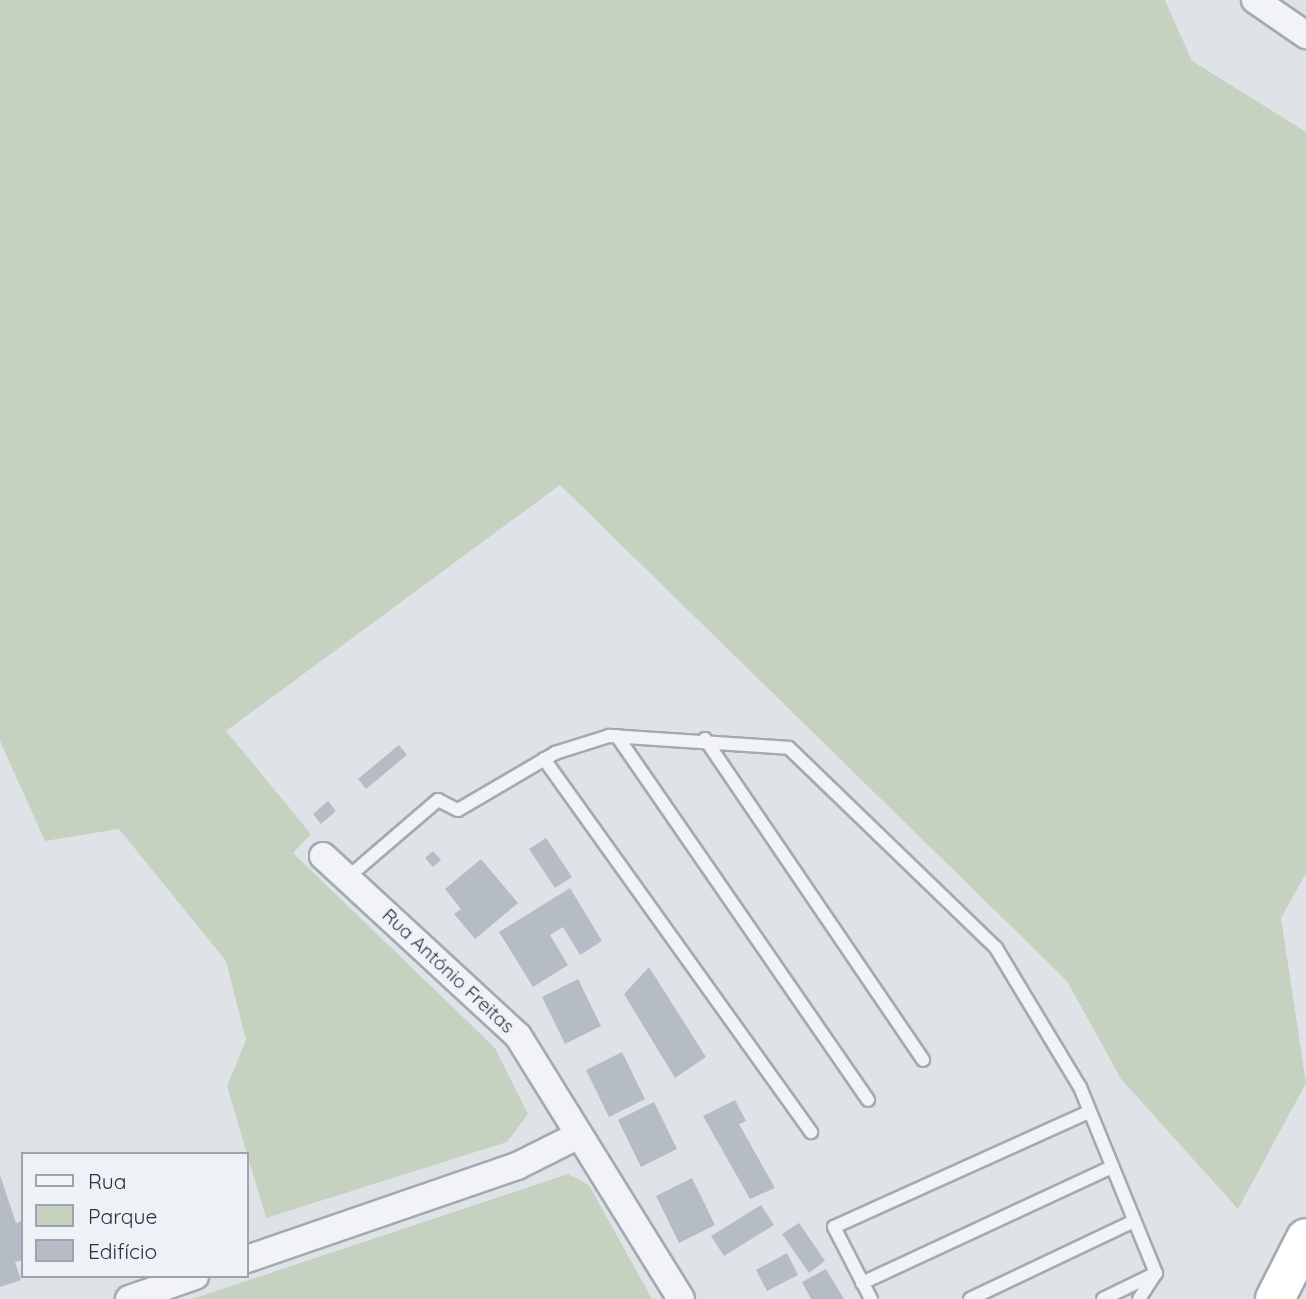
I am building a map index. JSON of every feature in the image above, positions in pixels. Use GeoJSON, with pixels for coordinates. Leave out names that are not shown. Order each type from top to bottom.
{"type":"FeatureCollection","features":[{"type":"Feature","properties":{"kind":"highway"},"geometry":{"type":"LineString","coordinates":[[1275,1299],[1306,1238]]}},
{"type":"Feature","properties":{"kind":"street"},"geometry":{"type":"LineString","coordinates":[[1255,0],[1306,35]]}},
{"type":"Feature","properties":{"kind":"street","name":"Rua António Freitas"},"geometry":{"type":"LineString","coordinates":[[323,856],[518,1036],[681,1299]]}},
{"type":"Feature","properties":{"kind":"street"},"geometry":{"type":"LineString","coordinates":[[248,1259],[517,1166],[579,1135]]}},
{"type":"Feature","properties":{"kind":"street"},"geometry":{"type":"LineString","coordinates":[[129,1299],[189,1278]]}},
{"type":"Feature","properties":{"kind":"lane"},"geometry":{"type":"LineString","coordinates":[[617,736],[868,1100]]}},
{"type":"Feature","properties":{"kind":"lane"},"geometry":{"type":"LineString","coordinates":[[347,878],[438,800],[458,810],[544,759],[617,736],[705,739],[789,748],[996,948],[1089,1112],[1156,1273]]}},
{"type":"Feature","properties":{"kind":"lane"},"geometry":{"type":"LineString","coordinates":[[705,739],[923,1060]]}},
{"type":"Feature","properties":{"kind":"lane"},"geometry":{"type":"LineString","coordinates":[[544,759],[811,1132]]}},
{"type":"Feature","properties":{"kind":"lane"},"geometry":{"type":"LineString","coordinates":[[871,1299],[834,1227],[1089,1112]]}},
{"type":"Feature","properties":{"kind":"lane"},"geometry":{"type":"LineString","coordinates":[[862,1283],[1112,1167]]}},
{"type":"Feature","properties":{"kind":"lane"},"geometry":{"type":"LineString","coordinates":[[970,1299],[1134,1222]]}},
{"type":"Feature","properties":{"kind":"lane"},"geometry":{"type":"LineString","coordinates":[[1102,1299],[1156,1273]]}},
{"type":"Feature","properties":{"kind":"lane"},"geometry":{"type":"LineString","coordinates":[[1139,1299],[1156,1273]]}},
{"type":"Feature","properties":{"kind":"green space"},"geometry":{"type":"Polygon","coordinates":[[[0,0],[1165,0],[1192,61],[1306,132],[1306,873],[1281,918],[1306,1083],[1238,1209],[1121,1079],[1067,981],[560,485],[226,731],[311,834],[293,853],[495,1048],[528,1114],[507,1142],[266,1218],[227,1086],[246,1040],[226,961],[119,829],[45,841],[0,741],[0,0]]]}},
{"type":"Feature","properties":{"kind":"green space"},"geometry":{"type":"Polygon","coordinates":[[[568,1174],[589,1185],[652,1299],[192,1299],[568,1174]]]}},
{"type":"Feature","properties":{"kind":"building"},"geometry":{"type":"Polygon","coordinates":[[[399,745],[407,755],[366,789],[358,779],[399,745]]]}},
{"type":"Feature","properties":{"kind":"building"},"geometry":{"type":"Polygon","coordinates":[[[328,801],[336,811],[321,824],[313,814],[328,801]]]}},
{"type":"Feature","properties":{"kind":"building"},"geometry":{"type":"Polygon","coordinates":[[[546,838],[572,877],[555,888],[529,849],[546,838]]]}},
{"type":"Feature","properties":{"kind":"building"},"geometry":{"type":"Polygon","coordinates":[[[433,851],[441,860],[433,867],[425,858],[433,851]]]}},
{"type":"Feature","properties":{"kind":"building"},"geometry":{"type":"Polygon","coordinates":[[[481,859],[518,903],[475,939],[454,914],[461,909],[445,889],[481,859]]]}},
{"type":"Feature","properties":{"kind":"building"},"geometry":{"type":"Polygon","coordinates":[[[570,888],[602,941],[580,955],[563,927],[550,935],[568,965],[533,987],[499,932],[570,888]]]}},
{"type":"Feature","properties":{"kind":"building"},"geometry":{"type":"Polygon","coordinates":[[[649,967],[706,1057],[675,1078],[624,994],[649,967]]]}},
{"type":"Feature","properties":{"kind":"building"},"geometry":{"type":"Polygon","coordinates":[[[578,979],[601,1026],[565,1044],[542,997],[578,979]]]}},
{"type":"Feature","properties":{"kind":"building"},"geometry":{"type":"Polygon","coordinates":[[[622,1052],[645,1099],[609,1117],[586,1070],[622,1052]]]}},
{"type":"Feature","properties":{"kind":"building"},"geometry":{"type":"Polygon","coordinates":[[[735,1100],[746,1121],[739,1124],[775,1188],[750,1199],[703,1116],[735,1100]]]}},
{"type":"Feature","properties":{"kind":"building"},"geometry":{"type":"Polygon","coordinates":[[[654,1102],[677,1149],[641,1167],[618,1120],[654,1102]]]}},
{"type":"Feature","properties":{"kind":"building"},"geometry":{"type":"Polygon","coordinates":[[[0,1175],[16,1223],[21,1221],[21,1260],[15,1262],[21,1280],[0,1287],[0,1175]]]}},
{"type":"Feature","properties":{"kind":"building"},"geometry":{"type":"Polygon","coordinates":[[[692,1178],[715,1225],[679,1243],[656,1196],[692,1178]]]}},
{"type":"Feature","properties":{"kind":"building"},"geometry":{"type":"Polygon","coordinates":[[[761,1205],[774,1225],[724,1256],[711,1236],[761,1205]]]}},
{"type":"Feature","properties":{"kind":"building"},"geometry":{"type":"Polygon","coordinates":[[[799,1223],[825,1261],[809,1273],[782,1234],[799,1223]]]}},
{"type":"Feature","properties":{"kind":"building"},"geometry":{"type":"Polygon","coordinates":[[[787,1253],[798,1275],[767,1291],[756,1270],[787,1253]]]}},
{"type":"Feature","properties":{"kind":"building"},"geometry":{"type":"Polygon","coordinates":[[[826,1269],[844,1299],[811,1299],[802,1282],[826,1269]]]}}]}
